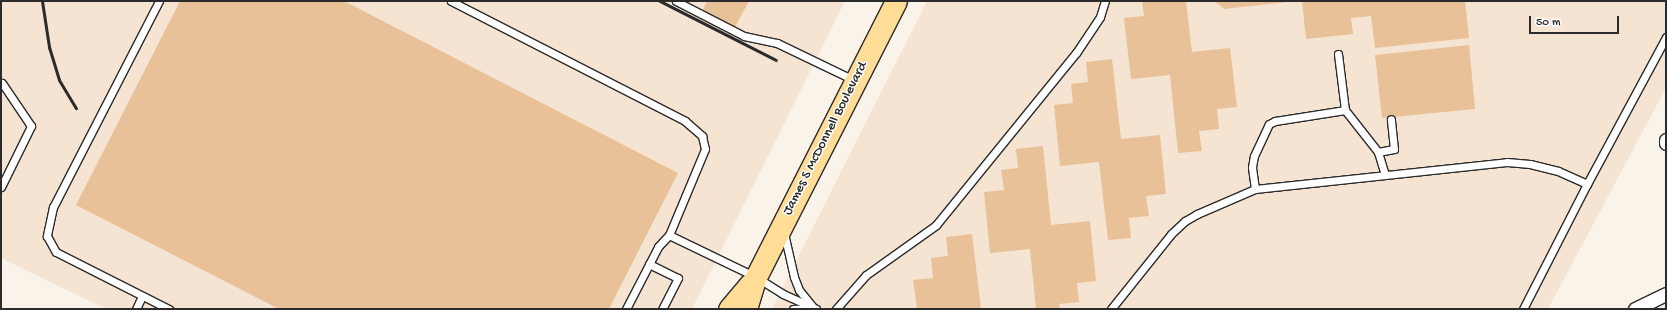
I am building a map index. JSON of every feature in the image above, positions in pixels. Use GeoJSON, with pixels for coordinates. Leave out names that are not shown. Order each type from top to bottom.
{"type":"FeatureCollection","features":[{"type":"Feature","properties":{"kind":"main road","name":"James S McDonnell Boulevard"},"geometry":{"type":"LineString","coordinates":[[746,309],[756,277],[896,1]]}},
{"type":"Feature","properties":{"kind":"main road","name":"James S McDonnell Boulevard"},"geometry":{"type":"LineString","coordinates":[[729,309],[756,277]]}},
{"type":"Feature","properties":{"kind":"street"},"geometry":{"type":"LineString","coordinates":[[1635,309],[1666,294]]}},
{"type":"Feature","properties":{"kind":"lane"},"geometry":{"type":"LineString","coordinates":[[159,1],[53,207],[47,236],[56,252],[169,309]]}},
{"type":"Feature","properties":{"kind":"lane"},"geometry":{"type":"LineString","coordinates":[[451,1],[685,121],[702,136],[705,149],[669,235],[658,247],[626,309]]}},
{"type":"Feature","properties":{"kind":"lane"},"geometry":{"type":"LineString","coordinates":[[676,1],[744,36],[777,43],[856,81]]}},
{"type":"Feature","properties":{"kind":"lane"},"geometry":{"type":"LineString","coordinates":[[836,309],[866,275],[936,225],[1076,53],[1100,17],[1105,1]]}},
{"type":"Feature","properties":{"kind":"lane"},"geometry":{"type":"LineString","coordinates":[[1523,309],[1587,184],[1666,37]]}},
{"type":"Feature","properties":{"kind":"lane"},"geometry":{"type":"LineString","coordinates":[[1338,54],[1345,110],[1378,152],[1385,175]]}},
{"type":"Feature","properties":{"kind":"lane"},"geometry":{"type":"LineString","coordinates":[[1,187],[31,126],[2,83]]}},
{"type":"Feature","properties":{"kind":"lane"},"geometry":{"type":"LineString","coordinates":[[1255,189],[1252,167],[1254,156],[1268,124],[1275,121],[1345,110]]}},
{"type":"Feature","properties":{"kind":"lane"},"geometry":{"type":"LineString","coordinates":[[1378,152],[1394,149],[1391,119]]}},
{"type":"Feature","properties":{"kind":"lane"},"geometry":{"type":"LineString","coordinates":[[1110,309],[1171,234],[1185,221],[1197,214],[1255,189],[1508,162],[1530,164],[1558,171],[1587,184]]}},
{"type":"Feature","properties":{"kind":"lane"},"geometry":{"type":"LineString","coordinates":[[782,225],[794,276],[799,290],[814,308]]}},
{"type":"Feature","properties":{"kind":"lane"},"geometry":{"type":"LineString","coordinates":[[669,235],[756,277],[783,294],[814,308]]}},
{"type":"Feature","properties":{"kind":"lane"},"geometry":{"type":"LineString","coordinates":[[649,264],[678,278],[662,309]]}},
{"type":"Feature","properties":{"kind":"lane"},"geometry":{"type":"LineString","coordinates":[[136,309],[142,296]]}},
{"type":"Feature","properties":{"kind":"lane"},"geometry":{"type":"LineString","coordinates":[[793,309],[814,308]]}},
{"type":"Feature","properties":{"kind":"shaded area"},"geometry":{"type":"Polygon","coordinates":[[[1,1],[845,1],[692,309],[106,309],[1,258],[1,1]]]}},
{"type":"Feature","properties":{"kind":"shaded area"},"geometry":{"type":"Polygon","coordinates":[[[927,1],[1666,1],[1666,88],[1548,309],[772,309],[927,1]]]}},
{"type":"Feature","properties":{"kind":"building"},"geometry":{"type":"Polygon","coordinates":[[[180,1],[344,1],[678,173],[609,309],[279,309],[76,205],[180,1]]]}},
{"type":"Feature","properties":{"kind":"building"},"geometry":{"type":"Polygon","coordinates":[[[707,1],[749,1],[735,27],[703,10],[707,1]]]}},
{"type":"Feature","properties":{"kind":"building"},"geometry":{"type":"Polygon","coordinates":[[[1142,1],[1186,1],[1192,52],[1230,48],[1237,107],[1217,109],[1219,129],[1199,131],[1202,151],[1178,153],[1170,75],[1131,79],[1124,18],[1144,16],[1142,1]]]}},
{"type":"Feature","properties":{"kind":"building"},"geometry":{"type":"Polygon","coordinates":[[[1214,1],[1288,1],[1288,2],[1224,9],[1214,1]]]}},
{"type":"Feature","properties":{"kind":"building"},"geometry":{"type":"Polygon","coordinates":[[[1302,1],[1465,1],[1469,38],[1375,48],[1371,16],[1351,18],[1353,34],[1306,39],[1302,1]]]}},
{"type":"Feature","properties":{"kind":"building"},"geometry":{"type":"Polygon","coordinates":[[[1469,45],[1475,109],[1382,118],[1375,55],[1469,45]]]}},
{"type":"Feature","properties":{"kind":"building"},"geometry":{"type":"Polygon","coordinates":[[[1112,59],[1121,139],[1160,135],[1166,194],[1146,196],[1149,216],[1129,218],[1131,238],[1108,240],[1099,162],[1060,166],[1054,105],[1073,103],[1071,84],[1088,82],[1086,62],[1112,59]]]}},
{"type":"Feature","properties":{"kind":"building"},"geometry":{"type":"Polygon","coordinates":[[[1043,146],[1051,225],[1090,221],[1096,281],[1077,283],[1079,302],[1059,304],[1060,309],[1036,309],[1030,249],[990,253],[984,192],[1004,190],[1001,170],[1018,168],[1016,149],[1043,146]]]}},
{"type":"Feature","properties":{"kind":"building"},"geometry":{"type":"Polygon","coordinates":[[[972,234],[981,309],[917,309],[913,280],[933,278],[931,258],[948,256],[946,237],[972,234]]]}},
{"type":"Feature","properties":{"kind":"railway"},"geometry":{"type":"LineString","coordinates":[[42,1],[49,47],[59,80],[76,108]]}},
{"type":"Feature","properties":{"kind":"railway"},"geometry":{"type":"LineString","coordinates":[[660,1],[776,60]]}}]}
